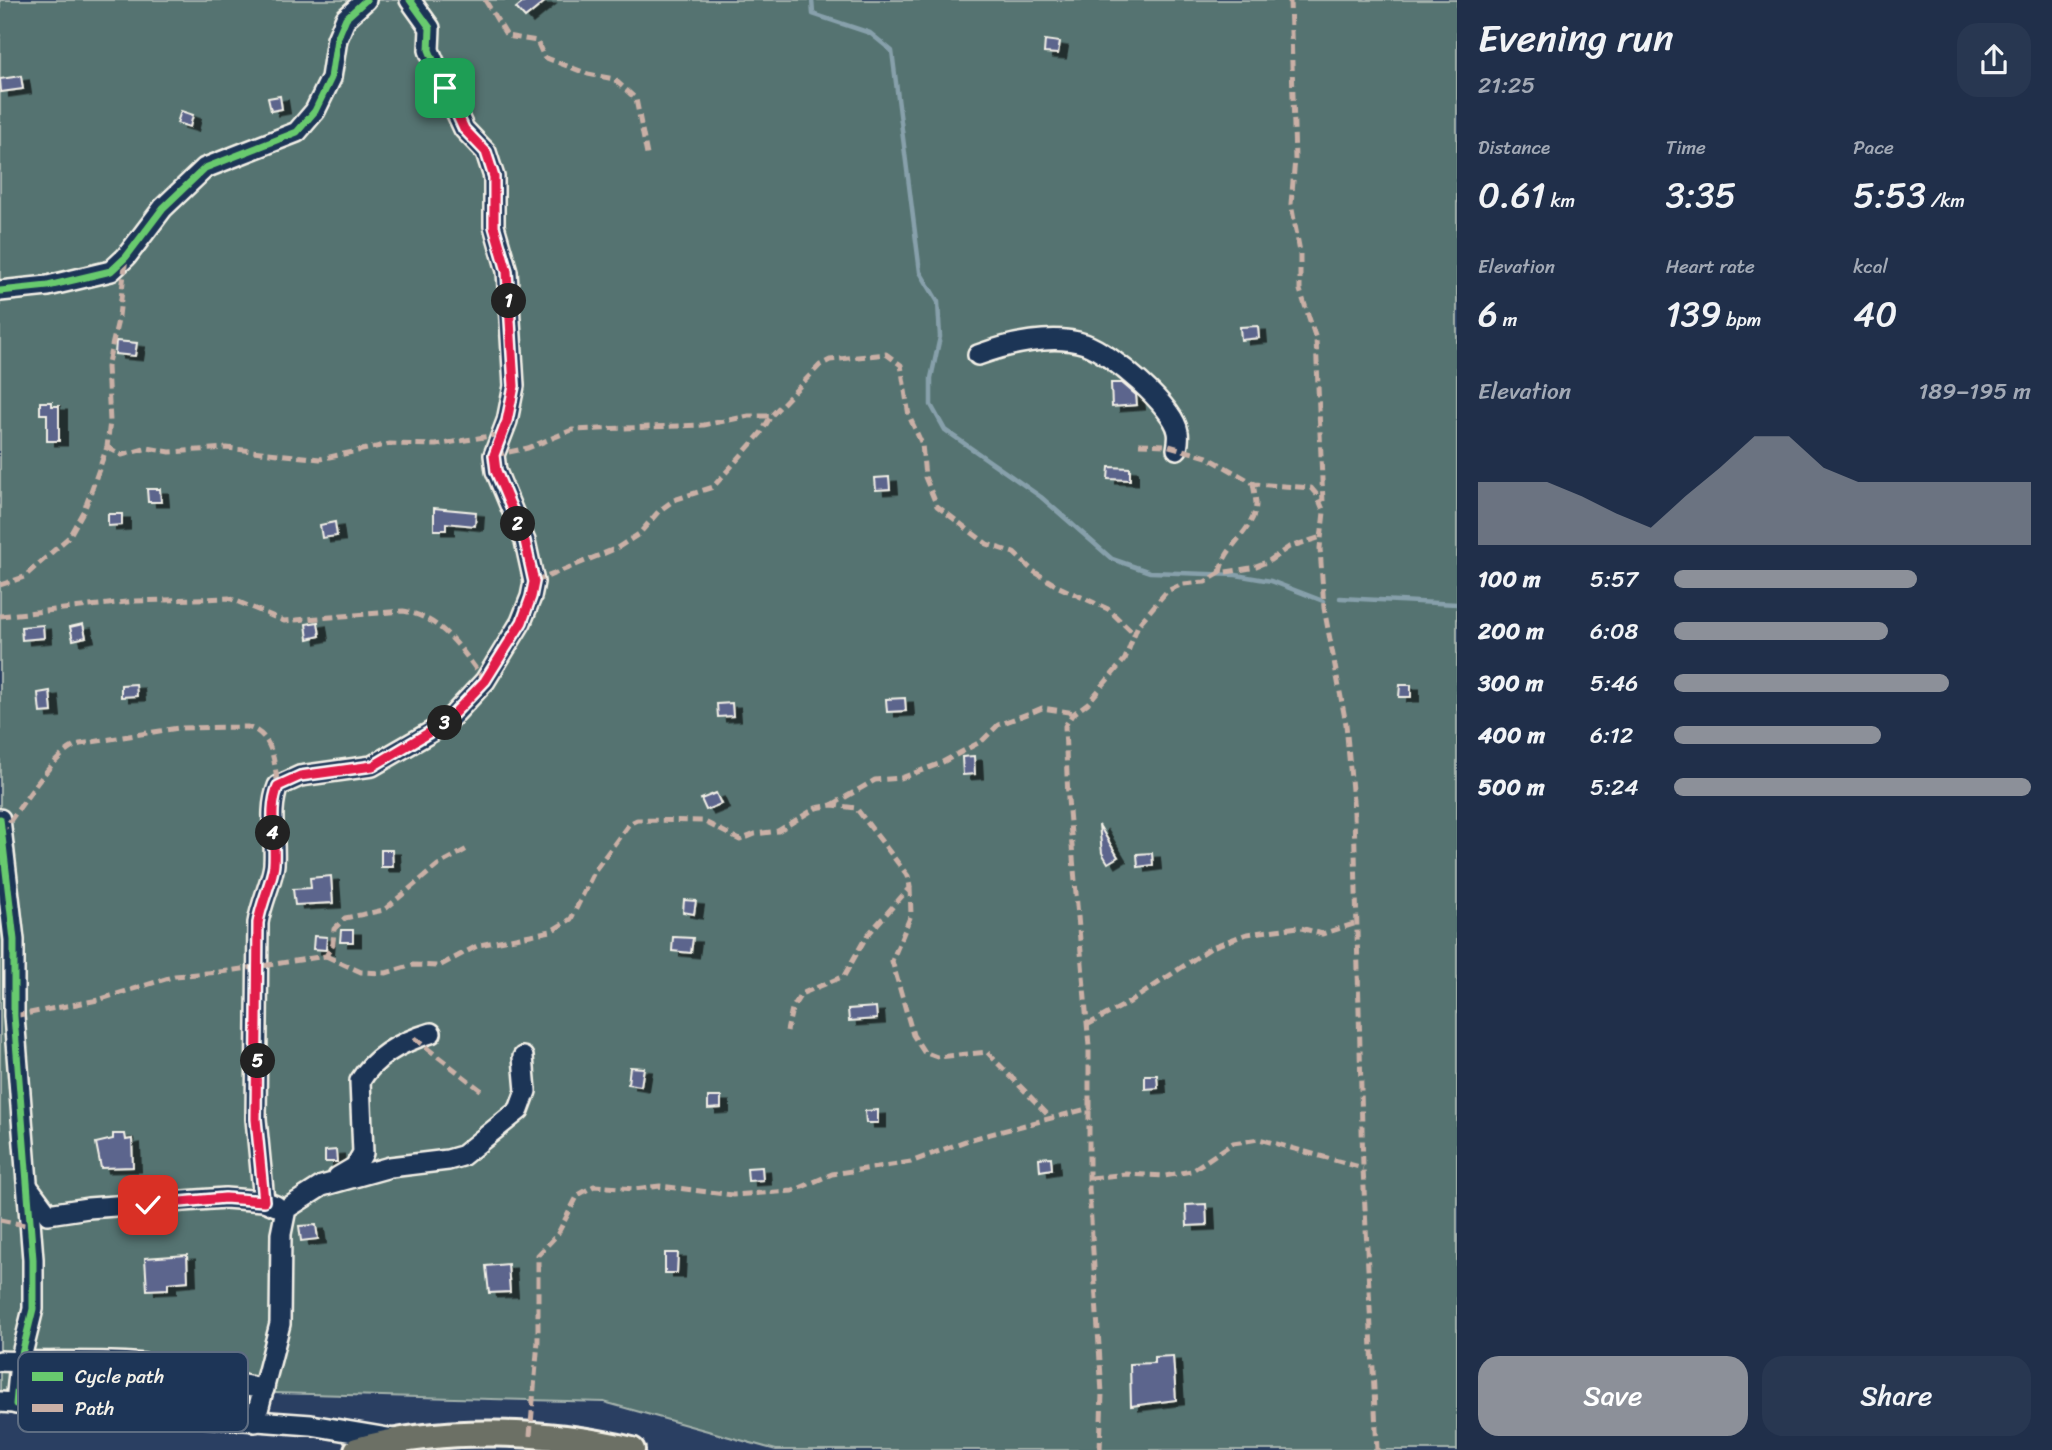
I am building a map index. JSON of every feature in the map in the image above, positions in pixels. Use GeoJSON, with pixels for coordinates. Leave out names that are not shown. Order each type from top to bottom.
{"type":"FeatureCollection","features":[{"type":"Feature","properties":{"kind":"main road"},"geometry":{"type":"LineString","coordinates":[[357,1450],[395,1439],[448,1435],[530,1436],[632,1450]]}},
{"type":"Feature","properties":{"kind":"street"},"geometry":{"type":"LineString","coordinates":[[0,291],[48,286],[111,271],[126,257],[163,208],[205,168],[297,132],[315,111],[331,78],[337,39],[346,18],[366,0]]}},
{"type":"Feature","properties":{"kind":"street"},"geometry":{"type":"LineString","coordinates":[[264,1201],[256,1119],[258,923],[261,899],[274,865],[272,814],[278,786],[300,776],[373,766],[457,714],[485,681],[522,622],[534,582],[525,541],[496,471],[494,455],[507,421],[514,386],[507,271],[494,226],[494,177],[486,152],[464,129],[429,50],[430,27],[410,0]]}},
{"type":"Feature","properties":{"kind":"street"},"geometry":{"type":"LineString","coordinates":[[978,355],[1005,345],[1058,341],[1084,344],[1115,360],[1151,393],[1178,431],[1177,449]]}},
{"type":"Feature","properties":{"kind":"street"},"geometry":{"type":"LineString","coordinates":[[0,819],[14,940],[7,1017],[33,1259],[33,1309],[10,1362],[8,1403]]}},
{"type":"Feature","properties":{"kind":"street"},"geometry":{"type":"LineString","coordinates":[[255,1422],[281,1324],[281,1234],[286,1209],[355,1167],[363,1153],[360,1080],[366,1071],[384,1056],[414,1038],[431,1033]]}},
{"type":"Feature","properties":{"kind":"street"},"geometry":{"type":"LineString","coordinates":[[322,1186],[390,1167],[462,1156],[519,1110],[526,1091],[523,1057]]}},
{"type":"Feature","properties":{"kind":"street"},"geometry":{"type":"LineString","coordinates":[[27,1186],[48,1214],[88,1208],[225,1198],[264,1201],[286,1209]]}},
{"type":"Feature","properties":{"kind":"street"},"geometry":{"type":"LineString","coordinates":[[248,1387],[264,1389]]}},
{"type":"Feature","properties":{"kind":"street"},"geometry":{"type":"LineString","coordinates":[[248,1421],[311,1425],[395,1439]]}},
{"type":"Feature","properties":{"kind":"green space"},"geometry":{"type":"Polygon","coordinates":[[[0,0],[1457,0],[1457,1450],[776,1450],[604,1402],[248,1392],[248,1352],[18,1352],[18,1392],[0,1391],[0,0]]]}},
{"type":"Feature","properties":{"kind":"building"},"geometry":{"type":"Polygon","coordinates":[[[526,0],[547,0],[525,18],[516,8],[526,0]]]}},
{"type":"Feature","properties":{"kind":"building"},"geometry":{"type":"Polygon","coordinates":[[[1045,40],[1060,42],[1058,54],[1044,53],[1045,40]]]}},
{"type":"Feature","properties":{"kind":"building"},"geometry":{"type":"Polygon","coordinates":[[[21,76],[23,89],[1,92],[0,79],[21,76]]]}},
{"type":"Feature","properties":{"kind":"building"},"geometry":{"type":"Polygon","coordinates":[[[280,96],[282,109],[271,111],[268,98],[280,96]]]}},
{"type":"Feature","properties":{"kind":"building"},"geometry":{"type":"Polygon","coordinates":[[[181,111],[193,115],[190,127],[177,123],[181,111]]]}},
{"type":"Feature","properties":{"kind":"building"},"geometry":{"type":"Polygon","coordinates":[[[1258,326],[1259,338],[1241,340],[1240,327],[1258,326]]]}},
{"type":"Feature","properties":{"kind":"building"},"geometry":{"type":"Polygon","coordinates":[[[116,341],[137,343],[135,356],[115,354],[116,341]]]}},
{"type":"Feature","properties":{"kind":"building"},"geometry":{"type":"Polygon","coordinates":[[[1111,383],[1122,383],[1136,395],[1137,405],[1112,407],[1111,383]]]}},
{"type":"Feature","properties":{"kind":"building"},"geometry":{"type":"Polygon","coordinates":[[[40,402],[52,402],[52,406],[59,406],[59,441],[47,441],[47,414],[40,414],[40,402]]]}},
{"type":"Feature","properties":{"kind":"building"},"geometry":{"type":"Polygon","coordinates":[[[1109,467],[1130,468],[1130,480],[1108,479],[1109,467]]]}},
{"type":"Feature","properties":{"kind":"building"},"geometry":{"type":"Polygon","coordinates":[[[889,477],[890,489],[876,490],[875,478],[889,477]]]}},
{"type":"Feature","properties":{"kind":"building"},"geometry":{"type":"Polygon","coordinates":[[[147,489],[160,489],[161,502],[148,502],[147,489]]]}},
{"type":"Feature","properties":{"kind":"building"},"geometry":{"type":"Polygon","coordinates":[[[434,508],[476,512],[475,526],[446,523],[446,530],[434,530],[434,508]]]}},
{"type":"Feature","properties":{"kind":"building"},"geometry":{"type":"Polygon","coordinates":[[[108,514],[122,514],[122,525],[108,526],[108,514]]]}},
{"type":"Feature","properties":{"kind":"building"},"geometry":{"type":"Polygon","coordinates":[[[335,522],[337,536],[322,538],[320,525],[335,522]]]}},
{"type":"Feature","properties":{"kind":"building"},"geometry":{"type":"Polygon","coordinates":[[[318,622],[320,636],[308,639],[306,624],[318,622]]]}},
{"type":"Feature","properties":{"kind":"building"},"geometry":{"type":"Polygon","coordinates":[[[83,624],[86,637],[73,640],[70,627],[83,624]]]}},
{"type":"Feature","properties":{"kind":"building"},"geometry":{"type":"Polygon","coordinates":[[[43,625],[44,638],[22,640],[21,627],[43,625]]]}},
{"type":"Feature","properties":{"kind":"building"},"geometry":{"type":"Polygon","coordinates":[[[136,684],[137,696],[121,697],[121,685],[136,684]]]}},
{"type":"Feature","properties":{"kind":"building"},"geometry":{"type":"Polygon","coordinates":[[[1400,685],[1411,685],[1411,697],[1399,697],[1400,685]]]}},
{"type":"Feature","properties":{"kind":"building"},"geometry":{"type":"Polygon","coordinates":[[[50,691],[52,712],[40,713],[38,693],[50,691]]]}},
{"type":"Feature","properties":{"kind":"building"},"geometry":{"type":"Polygon","coordinates":[[[905,698],[906,711],[887,712],[886,699],[905,698]]]}},
{"type":"Feature","properties":{"kind":"building"},"geometry":{"type":"Polygon","coordinates":[[[732,703],[733,716],[718,717],[717,704],[732,703]]]}},
{"type":"Feature","properties":{"kind":"building"},"geometry":{"type":"Polygon","coordinates":[[[974,756],[975,774],[963,775],[962,757],[974,756]]]}},
{"type":"Feature","properties":{"kind":"building"},"geometry":{"type":"Polygon","coordinates":[[[716,793],[721,804],[706,810],[701,799],[716,793]]]}},
{"type":"Feature","properties":{"kind":"building"},"geometry":{"type":"Polygon","coordinates":[[[1099,825],[1118,857],[1108,863],[1102,853],[1099,825]]]}},
{"type":"Feature","properties":{"kind":"building"},"geometry":{"type":"Polygon","coordinates":[[[381,850],[392,850],[393,867],[381,867],[381,850]]]}},
{"type":"Feature","properties":{"kind":"building"},"geometry":{"type":"Polygon","coordinates":[[[1152,853],[1153,865],[1138,867],[1137,854],[1152,853]]]}},
{"type":"Feature","properties":{"kind":"building"},"geometry":{"type":"Polygon","coordinates":[[[331,876],[333,903],[295,905],[293,889],[311,888],[310,878],[331,876]]]}},
{"type":"Feature","properties":{"kind":"building"},"geometry":{"type":"Polygon","coordinates":[[[684,900],[696,901],[694,914],[683,912],[684,900]]]}},
{"type":"Feature","properties":{"kind":"building"},"geometry":{"type":"Polygon","coordinates":[[[341,930],[353,930],[353,942],[340,942],[341,930]]]}},
{"type":"Feature","properties":{"kind":"building"},"geometry":{"type":"Polygon","coordinates":[[[314,936],[327,937],[326,950],[313,949],[314,936]]]}},
{"type":"Feature","properties":{"kind":"building"},"geometry":{"type":"Polygon","coordinates":[[[673,937],[693,938],[691,953],[672,951],[673,937]]]}},
{"type":"Feature","properties":{"kind":"building"},"geometry":{"type":"Polygon","coordinates":[[[876,1007],[877,1019],[849,1021],[848,1009],[876,1007]]]}},
{"type":"Feature","properties":{"kind":"building"},"geometry":{"type":"Polygon","coordinates":[[[630,1067],[644,1068],[641,1086],[628,1084],[630,1067]]]}},
{"type":"Feature","properties":{"kind":"building"},"geometry":{"type":"Polygon","coordinates":[[[1145,1075],[1157,1075],[1158,1088],[1145,1089],[1145,1075]]]}},
{"type":"Feature","properties":{"kind":"building"},"geometry":{"type":"Polygon","coordinates":[[[708,1097],[721,1097],[721,1108],[708,1109],[708,1097]]]}},
{"type":"Feature","properties":{"kind":"building"},"geometry":{"type":"Polygon","coordinates":[[[878,1110],[878,1123],[866,1123],[865,1111],[878,1110]]]}},
{"type":"Feature","properties":{"kind":"building"},"geometry":{"type":"Polygon","coordinates":[[[113,1134],[125,1134],[126,1140],[132,1139],[133,1167],[101,1168],[96,1143],[113,1139],[113,1134]]]}},
{"type":"Feature","properties":{"kind":"building"},"geometry":{"type":"Polygon","coordinates":[[[336,1150],[337,1162],[325,1162],[325,1151],[336,1150]]]}},
{"type":"Feature","properties":{"kind":"building"},"geometry":{"type":"Polygon","coordinates":[[[1051,1157],[1052,1169],[1040,1171],[1039,1158],[1051,1157]]]}},
{"type":"Feature","properties":{"kind":"building"},"geometry":{"type":"Polygon","coordinates":[[[762,1167],[763,1180],[748,1181],[747,1168],[762,1167]]]}},
{"type":"Feature","properties":{"kind":"building"},"geometry":{"type":"Polygon","coordinates":[[[1206,1204],[1207,1225],[1187,1226],[1186,1205],[1206,1204]]]}},
{"type":"Feature","properties":{"kind":"building"},"geometry":{"type":"Polygon","coordinates":[[[316,1225],[318,1239],[301,1241],[299,1226],[316,1225]]]}},
{"type":"Feature","properties":{"kind":"building"},"geometry":{"type":"Polygon","coordinates":[[[665,1253],[678,1253],[677,1273],[665,1273],[665,1253]]]}},
{"type":"Feature","properties":{"kind":"building"},"geometry":{"type":"Polygon","coordinates":[[[187,1255],[188,1281],[168,1283],[168,1289],[147,1290],[145,1258],[187,1255]]]}},
{"type":"Feature","properties":{"kind":"building"},"geometry":{"type":"Polygon","coordinates":[[[508,1264],[510,1292],[489,1293],[486,1266],[508,1264]]]}},
{"type":"Feature","properties":{"kind":"building"},"geometry":{"type":"Polygon","coordinates":[[[1173,1356],[1176,1400],[1131,1406],[1130,1364],[1154,1363],[1154,1357],[1173,1356]]]}},
{"type":"Feature","properties":{"kind":"waterway"},"geometry":{"type":"LineString","coordinates":[[812,0],[813,14],[870,33],[892,51],[920,272],[938,302],[940,337],[931,378],[931,405],[945,430],[1041,497],[1112,559],[1150,572],[1236,575],[1271,581],[1323,601]]}},
{"type":"Feature","properties":{"kind":"waterway"},"geometry":{"type":"LineString","coordinates":[[1340,598],[1457,604]]}},
{"type":"Feature","properties":{"kind":"marked path"},"geometry":{"type":"LineString","coordinates":[[485,0],[507,36],[537,41],[544,57],[588,74],[614,79],[636,99],[647,155]]}},
{"type":"Feature","properties":{"kind":"marked path"},"geometry":{"type":"LineString","coordinates":[[1290,0],[1295,159],[1291,204],[1300,252],[1300,290],[1316,339],[1323,503]]}},
{"type":"Feature","properties":{"kind":"marked path"},"geometry":{"type":"LineString","coordinates":[[0,585],[24,577],[69,537],[85,508],[107,447],[110,421],[107,367],[119,316],[126,257]]}},
{"type":"Feature","properties":{"kind":"marked path"},"geometry":{"type":"LineString","coordinates":[[534,582],[617,548],[639,534],[659,511],[674,500],[713,487],[761,433],[771,416],[820,365],[830,360],[886,354],[901,365],[909,416],[922,444],[925,477],[937,506],[987,544],[1014,553],[1033,571],[1059,587],[1108,609],[1134,634]]}},
{"type":"Feature","properties":{"kind":"marked path"},"geometry":{"type":"LineString","coordinates":[[494,455],[528,448],[572,430],[704,425],[749,416],[771,416]]}},
{"type":"Feature","properties":{"kind":"marked path"},"geometry":{"type":"LineString","coordinates":[[107,447],[122,455],[148,448],[170,452],[227,448],[320,459],[390,444],[436,445],[502,434]]}},
{"type":"Feature","properties":{"kind":"marked path"},"geometry":{"type":"LineString","coordinates":[[1139,444],[1166,445],[1207,457],[1255,484],[1311,488],[1324,512],[1320,548],[1324,608],[1346,724],[1354,812],[1363,1168],[1377,1450]]}},
{"type":"Feature","properties":{"kind":"marked path"},"geometry":{"type":"LineString","coordinates":[[1220,573],[1227,555],[1254,514],[1256,505],[1253,483]]}},
{"type":"Feature","properties":{"kind":"marked path"},"geometry":{"type":"LineString","coordinates":[[1100,1450],[1102,1393],[1089,1189],[1089,1046],[1068,799],[1065,726],[1072,715],[1088,703],[1125,659],[1138,625],[1167,591],[1183,584],[1205,582],[1220,573],[1251,568],[1269,561],[1289,547],[1321,537]]}},
{"type":"Feature","properties":{"kind":"marked path"},"geometry":{"type":"LineString","coordinates":[[0,616],[135,601],[229,598],[284,621],[403,611],[441,628],[485,681]]}},
{"type":"Feature","properties":{"kind":"marked path"},"geometry":{"type":"LineString","coordinates":[[832,805],[875,780],[901,778],[939,764],[982,741],[998,725],[1042,708],[1075,713]]}},
{"type":"Feature","properties":{"kind":"marked path"},"geometry":{"type":"LineString","coordinates":[[0,834],[48,770],[70,749],[80,744],[178,728],[247,727],[263,736],[268,743],[274,759],[278,786]]}},
{"type":"Feature","properties":{"kind":"marked path"},"geometry":{"type":"LineString","coordinates":[[326,956],[361,972],[386,973],[413,965],[439,966],[479,945],[551,931],[571,919],[595,870],[629,824],[637,820],[703,821],[740,840],[755,834],[778,831],[816,808],[832,805],[856,808],[908,876],[910,887],[866,937],[844,976],[801,994],[792,1009],[787,1031]]}},
{"type":"Feature","properties":{"kind":"marked path"},"geometry":{"type":"LineString","coordinates":[[14,1016],[98,1000],[175,976],[229,971],[326,956],[333,944],[334,929],[345,918],[384,910],[438,865],[467,849]]}},
{"type":"Feature","properties":{"kind":"marked path"},"geometry":{"type":"LineString","coordinates":[[910,887],[911,915],[892,961],[913,1035],[924,1052],[937,1057],[987,1052],[1051,1118]]}},
{"type":"Feature","properties":{"kind":"marked path"},"geometry":{"type":"LineString","coordinates":[[1087,1025],[1130,1002],[1212,947],[1247,934],[1298,927],[1322,934],[1357,923]]}},
{"type":"Feature","properties":{"kind":"marked path"},"geometry":{"type":"LineString","coordinates":[[414,1038],[482,1091]]}},
{"type":"Feature","properties":{"kind":"marked path"},"geometry":{"type":"LineString","coordinates":[[530,1436],[538,1341],[538,1255],[557,1235],[578,1195],[594,1186],[634,1189],[660,1186],[733,1195],[793,1191],[832,1174],[911,1162],[968,1140],[1090,1108],[1090,1100]]}},
{"type":"Feature","properties":{"kind":"marked path"},"geometry":{"type":"LineString","coordinates":[[1091,1178],[1126,1174],[1165,1176],[1191,1171],[1233,1143],[1259,1139],[1363,1168]]}},
{"type":"Feature","properties":{"kind":"marked path"},"geometry":{"type":"LineString","coordinates":[[0,1220],[30,1226]]}},
{"type":"Feature","properties":{"kind":"cycle path"},"geometry":{"type":"LineString","coordinates":[[0,291],[48,286],[111,271],[126,257],[163,208],[205,168],[297,132],[315,111],[331,78],[337,39],[346,18],[366,0]]}},
{"type":"Feature","properties":{"kind":"cycle path"},"geometry":{"type":"LineString","coordinates":[[264,1201],[256,1119],[258,923],[273,870],[273,815],[278,786],[300,776],[372,766],[445,724],[485,681],[521,622],[534,582],[525,541],[496,471],[494,455],[507,421],[514,386],[507,271],[494,226],[494,177],[486,152],[464,129],[429,50],[430,28],[410,0]]}},
{"type":"Feature","properties":{"kind":"cycle path"},"geometry":{"type":"LineString","coordinates":[[0,819],[14,940],[14,1016],[33,1259],[33,1309],[22,1352]]}},
{"type":"Feature","properties":{"kind":"cycle path"},"geometry":{"type":"LineString","coordinates":[[16,1404],[18,1383]]}},
{"type":"Feature","properties":{"kind":"route"},"geometry":{"type":"LineString","coordinates":[[148,1205],[225,1198],[264,1201],[256,1119],[258,923],[261,899],[271,879],[274,865],[272,814],[278,786],[286,780],[300,776],[373,766],[394,755],[422,734],[445,723],[457,714],[485,681],[522,622],[531,597],[534,582],[525,541],[496,471],[494,455],[507,421],[514,386],[507,271],[494,226],[494,177],[486,152],[464,129],[445,88]]}}]}
